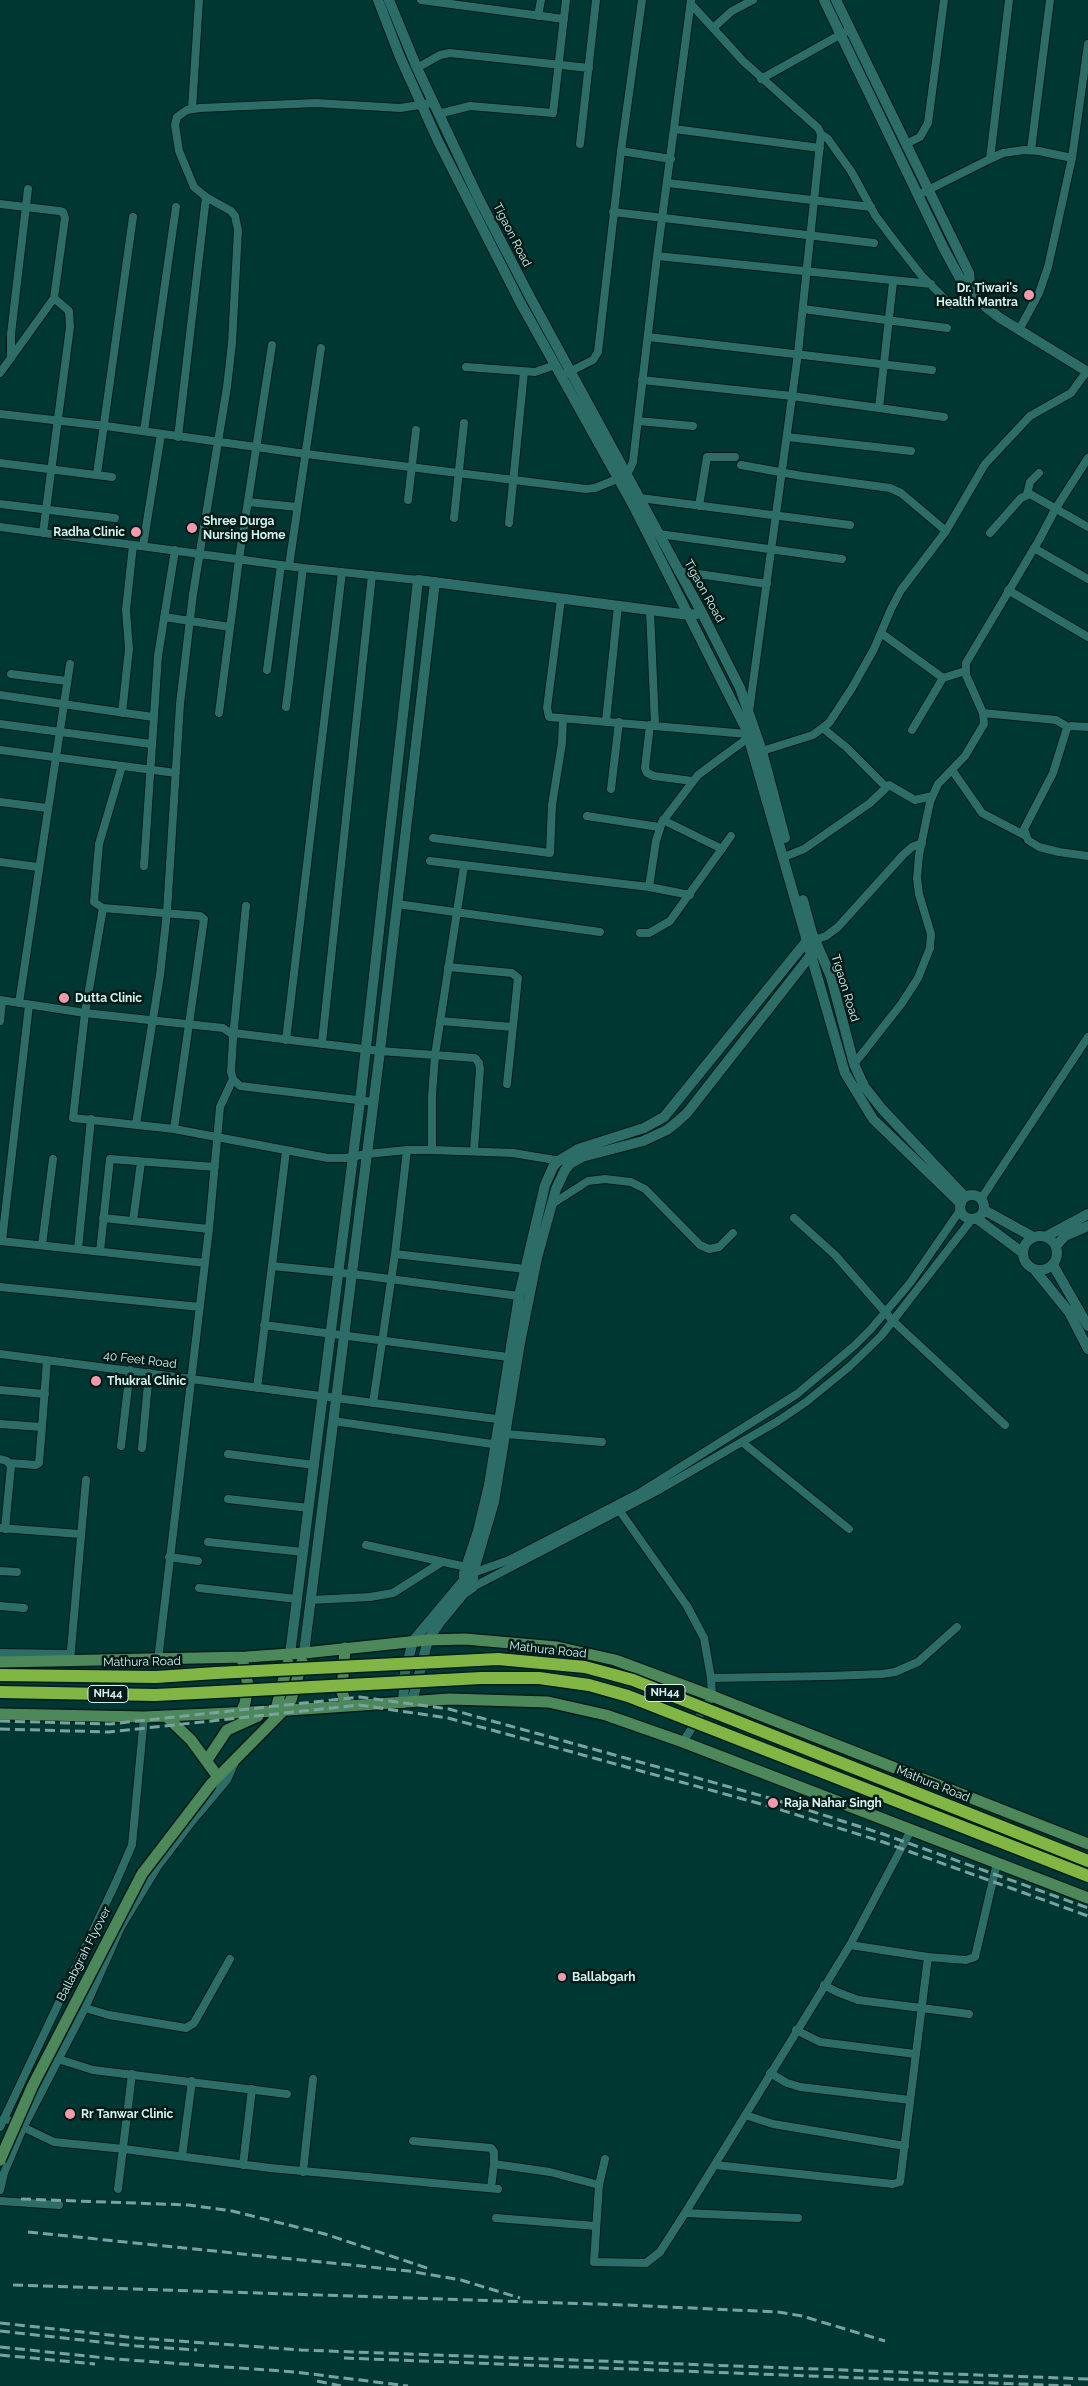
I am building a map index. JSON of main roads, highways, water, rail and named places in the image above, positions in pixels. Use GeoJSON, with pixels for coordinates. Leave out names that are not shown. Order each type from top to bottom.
{"type":"FeatureCollection","features":[{"type":"Feature","properties":{"kind":"highway","name":"Mathura Road"},"geometry":{"type":"LineString","coordinates":[[0,1675],[156,1677],[498,1659],[584,1666],[633,1680],[1088,1861]]}},
{"type":"Feature","properties":{"kind":"highway","name":"NH44"},"geometry":{"type":"LineString","coordinates":[[0,1692],[155,1695],[482,1678],[539,1678],[589,1685],[628,1696],[1088,1876]]}},
{"type":"Feature","properties":{"kind":"main road"},"geometry":{"type":"LineString","coordinates":[[0,1662],[70,1657],[158,1660],[240,1657],[304,1653],[413,1641],[465,1639],[557,1647],[615,1660],[712,1696],[1088,1844]]}},
{"type":"Feature","properties":{"kind":"main road"},"geometry":{"type":"LineString","coordinates":[[345,1648],[342,1692],[347,1706]]}},
{"type":"Feature","properties":{"kind":"main road"},"geometry":{"type":"LineString","coordinates":[[0,1714],[144,1717],[241,1713],[278,1714],[291,1700],[304,1653]]}},
{"type":"Feature","properties":{"kind":"main road"},"geometry":{"type":"LineString","coordinates":[[278,1714],[290,1654]]}},
{"type":"Feature","properties":{"kind":"main road"},"geometry":{"type":"LineString","coordinates":[[240,1657],[246,1669],[248,1685],[246,1703],[241,1713]]}},
{"type":"Feature","properties":{"kind":"main road"},"geometry":{"type":"LineString","coordinates":[[207,1760],[227,1730],[245,1720],[278,1714],[347,1706],[450,1699],[548,1702],[606,1715],[683,1742],[1088,1898]]}},
{"type":"Feature","properties":{"kind":"main road","name":"Ballabgrah Flyover"},"geometry":{"type":"LineString","coordinates":[[0,2160],[33,2085],[138,1882],[153,1857],[214,1780],[278,1714]]}},
{"type":"Feature","properties":{"kind":"main road"},"geometry":{"type":"LineString","coordinates":[[166,1716],[191,1740],[207,1760],[214,1780]]}},
{"type":"Feature","properties":{"kind":"railway"},"geometry":{"type":"LineString","coordinates":[[0,1721],[110,1724],[360,1697],[449,1709],[773,1799],[883,1834],[1088,1908]]}},
{"type":"Feature","properties":{"kind":"railway"},"geometry":{"type":"LineString","coordinates":[[0,1729],[109,1732],[359,1705],[448,1718],[772,1807],[883,1842],[1088,1916]]}},
{"type":"Feature","properties":{"kind":"railway"},"geometry":{"type":"LineString","coordinates":[[21,2199],[189,2205],[232,2211],[325,2234],[430,2269]]}},
{"type":"Feature","properties":{"kind":"railway"},"geometry":{"type":"LineString","coordinates":[[28,2232],[409,2271],[461,2280],[520,2298]]}},
{"type":"Feature","properties":{"kind":"railway"},"geometry":{"type":"LineString","coordinates":[[13,2285],[625,2305],[778,2312],[802,2316],[885,2341]]}},
{"type":"Feature","properties":{"kind":"railway"},"geometry":{"type":"LineString","coordinates":[[0,2323],[137,2338],[301,2350],[1088,2379]]}},
{"type":"Feature","properties":{"kind":"railway"},"geometry":{"type":"LineString","coordinates":[[0,2331],[136,2346],[197,2350]]}},
{"type":"Feature","properties":{"kind":"railway"},"geometry":{"type":"LineString","coordinates":[[0,2347],[115,2359],[295,2372],[408,2386]]}},
{"type":"Feature","properties":{"kind":"railway"},"geometry":{"type":"LineString","coordinates":[[0,2355],[95,2364]]}},
{"type":"Feature","properties":{"kind":"railway"},"geometry":{"type":"LineString","coordinates":[[344,2358],[1071,2386]]}},
{"type":"Feature","properties":{"kind":"railway"},"geometry":{"type":"LineString","coordinates":[[317,2381],[341,2386]]}},
{"type":"Feature","properties":{"kind":"place","name":"Dr. Tiwari's Health Mantra"},"geometry":{"type":"Point","coordinates":[1029,295]}},
{"type":"Feature","properties":{"kind":"place","name":"Shree Durga Nursing Home"},"geometry":{"type":"Point","coordinates":[192,528]}},
{"type":"Feature","properties":{"kind":"place","name":"Radha Clinic"},"geometry":{"type":"Point","coordinates":[136,532]}},
{"type":"Feature","properties":{"kind":"place","name":"Dutta Clinic"},"geometry":{"type":"Point","coordinates":[64,998]}},
{"type":"Feature","properties":{"kind":"place","name":"Thukral Clinic"},"geometry":{"type":"Point","coordinates":[96,1381]}},
{"type":"Feature","properties":{"kind":"place","name":"Raja Nahar Singh"},"geometry":{"type":"Point","coordinates":[773,1803]}},
{"type":"Feature","properties":{"kind":"place","name":"Ballabgarh"},"geometry":{"type":"Point","coordinates":[562,1977]}},
{"type":"Feature","properties":{"kind":"place","name":"Rr Tanwar Clinic"},"geometry":{"type":"Point","coordinates":[70,2114]}}]}
